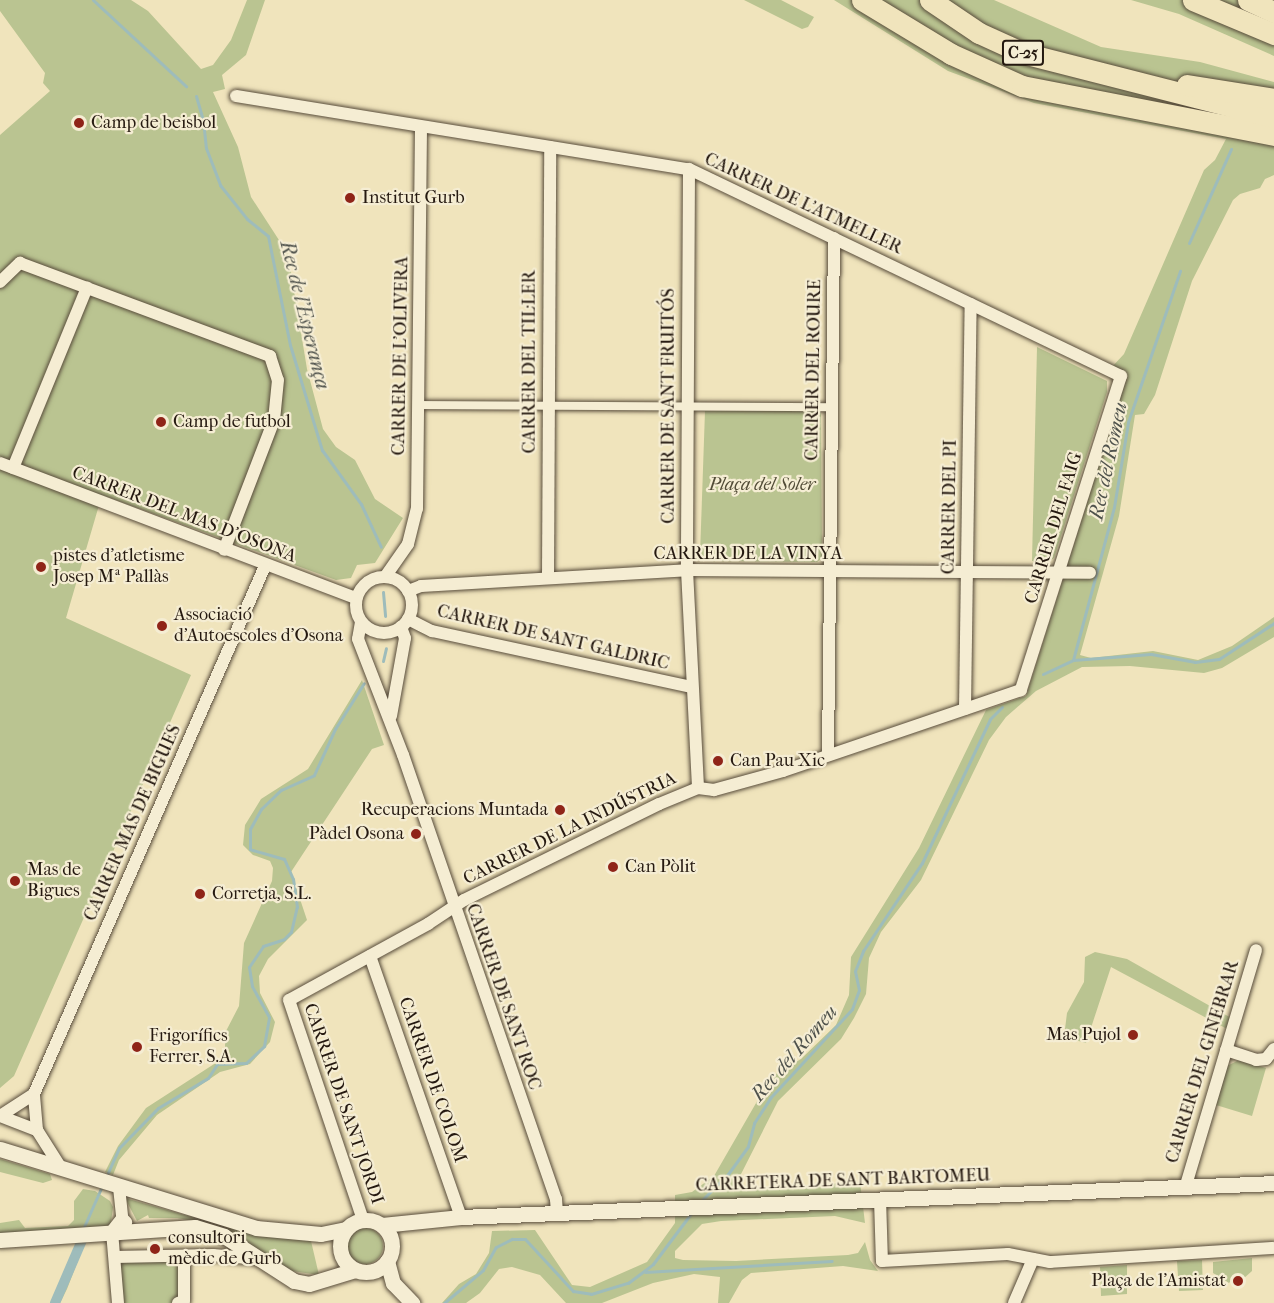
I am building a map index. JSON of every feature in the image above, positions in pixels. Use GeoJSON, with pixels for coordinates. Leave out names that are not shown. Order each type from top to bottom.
{"type":"FeatureCollection","features":[{"type":"Feature","properties":{"kind":"highway"},"geometry":{"type":"LineString","coordinates":[[862,0],[951,54],[1022,86],[1274,135]]}},
{"type":"Feature","properties":{"kind":"highway","name":"C-25"},"geometry":{"type":"LineString","coordinates":[[930,0],[979,33],[1023,53],[1144,83],[1203,86],[1274,99]]}},
{"type":"Feature","properties":{"kind":"highway"},"geometry":{"type":"LineString","coordinates":[[1194,0],[1274,34]]}},
{"type":"Feature","properties":{"kind":"highway"},"geometry":{"type":"LineString","coordinates":[[1248,0],[1274,12]]}},
{"type":"Feature","properties":{"kind":"highway"},"geometry":{"type":"LineString","coordinates":[[1144,83],[1178,95],[1274,117]]}},
{"type":"Feature","properties":{"kind":"street","name":"CARRER DE L'ATMELLER"},"geometry":{"type":"LineString","coordinates":[[236,96],[421,128],[689,169],[1121,376]]}},
{"type":"Feature","properties":{"kind":"street","name":"CARRER DE L'OLIVERA"},"geometry":{"type":"LineString","coordinates":[[385,577],[413,531],[418,405],[421,128]]}},
{"type":"Feature","properties":{"kind":"street","name":"CARRER DEL TIL·LER"},"geometry":{"type":"LineString","coordinates":[[548,578],[550,147]]}},
{"type":"Feature","properties":{"kind":"street","name":"CARRER DE SANT FRUITÓS"},"geometry":{"type":"LineString","coordinates":[[689,169],[687,570],[698,788]]}},
{"type":"Feature","properties":{"kind":"street","name":"CARRER DEL ROURE"},"geometry":{"type":"LineString","coordinates":[[828,755],[830,407],[834,238]]}},
{"type":"Feature","properties":{"kind":"street"},"geometry":{"type":"LineString","coordinates":[[0,282],[20,263],[270,356],[278,380],[274,420],[224,550]]}},
{"type":"Feature","properties":{"kind":"street"},"geometry":{"type":"LineString","coordinates":[[13,468],[87,288]]}},
{"type":"Feature","properties":{"kind":"street","name":"CARRER DEL PI"},"geometry":{"type":"LineString","coordinates":[[964,710],[971,304]]}},
{"type":"Feature","properties":{"kind":"street","name":"CARRER DEL FAIG"},"geometry":{"type":"LineString","coordinates":[[1021,690],[1121,376]]}},
{"type":"Feature","properties":{"kind":"street"},"geometry":{"type":"LineString","coordinates":[[418,405],[830,407]]}},
{"type":"Feature","properties":{"kind":"street","name":"CARRER DEL MAS D'OSONA"},"geometry":{"type":"LineString","coordinates":[[0,463],[265,566],[356,598]]}},
{"type":"Feature","properties":{"kind":"street","name":"CARRER MAS DE BIGUES"},"geometry":{"type":"LineString","coordinates":[[61,1168],[37,1130],[34,1094],[265,566]]}},
{"type":"Feature","properties":{"kind":"street","name":"CARRER DE LA VINYA"},"geometry":{"type":"LineString","coordinates":[[408,591],[421,586],[687,570],[1090,573]]}},
{"type":"Feature","properties":{"kind":"street"},"geometry":{"type":"LineString","coordinates":[[385,577],[399,581],[408,591],[412,602],[404,623],[382,633],[361,622],[356,598],[367,582],[385,577]]}},
{"type":"Feature","properties":{"kind":"street","name":"CARRER DE SANT ROC"},"geometry":{"type":"LineString","coordinates":[[361,622],[358,639],[391,723],[555,1199],[557,1213]]}},
{"type":"Feature","properties":{"kind":"street","name":"CARRER DE SANT GALDRIC"},"geometry":{"type":"LineString","coordinates":[[404,623],[692,687]]}},
{"type":"Feature","properties":{"kind":"street","name":"CARRER DE SANT ROC"},"geometry":{"type":"LineString","coordinates":[[391,723],[405,638],[404,623]]}},
{"type":"Feature","properties":{"kind":"street","name":"CARRER DE LA INDÚSTRIA"},"geometry":{"type":"LineString","coordinates":[[289,1000],[454,909],[464,900],[698,788],[714,790],[828,755],[1021,690]]}},
{"type":"Feature","properties":{"kind":"street","name":"CARRER DEL GINEBRAR"},"geometry":{"type":"LineString","coordinates":[[1186,1185],[1256,950]]}},
{"type":"Feature","properties":{"kind":"street","name":"CARRER DE COLOM"},"geometry":{"type":"LineString","coordinates":[[370,956],[461,1217]]}},
{"type":"Feature","properties":{"kind":"street","name":"CARRER DE SANT JORDI"},"geometry":{"type":"LineString","coordinates":[[289,1000],[363,1220]]}},
{"type":"Feature","properties":{"kind":"street"},"geometry":{"type":"LineString","coordinates":[[1226,1050],[1256,1060],[1266,1059],[1274,1049]]}},
{"type":"Feature","properties":{"kind":"street"},"geometry":{"type":"LineString","coordinates":[[0,1116],[34,1094]]}},
{"type":"Feature","properties":{"kind":"street"},"geometry":{"type":"LineString","coordinates":[[0,1116],[37,1130]]}},
{"type":"Feature","properties":{"kind":"street"},"geometry":{"type":"LineString","coordinates":[[0,1149],[256,1228],[321,1234],[346,1229],[363,1220],[382,1225],[392,1245]]}},
{"type":"Feature","properties":{"kind":"street","name":"CARRETERA DE SANT BARTOMEU"},"geometry":{"type":"LineString","coordinates":[[382,1225],[414,1224],[461,1217],[1274,1183]]}},
{"type":"Feature","properties":{"kind":"street"},"geometry":{"type":"LineString","coordinates":[[115,1186],[122,1218],[134,1230]]}},
{"type":"Feature","properties":{"kind":"street"},"geometry":{"type":"LineString","coordinates":[[880,1198],[882,1261],[1008,1254],[1050,1262],[1274,1248]]}},
{"type":"Feature","properties":{"kind":"street"},"geometry":{"type":"LineString","coordinates":[[118,1303],[112,1231],[122,1218]]}},
{"type":"Feature","properties":{"kind":"street"},"geometry":{"type":"LineString","coordinates":[[399,1291],[387,1261],[392,1245],[414,1224]]}},
{"type":"Feature","properties":{"kind":"street"},"geometry":{"type":"LineString","coordinates":[[329,1278],[346,1229]]}},
{"type":"Feature","properties":{"kind":"street"},"geometry":{"type":"LineString","coordinates":[[0,1240],[112,1231],[212,1230],[294,1281],[309,1284],[361,1271],[387,1261]]}},
{"type":"Feature","properties":{"kind":"street"},"geometry":{"type":"LineString","coordinates":[[321,1234],[361,1271],[399,1291],[412,1303]]}},
{"type":"Feature","properties":{"kind":"street"},"geometry":{"type":"LineString","coordinates":[[115,1257],[184,1256],[260,1259]]}},
{"type":"Feature","properties":{"kind":"street"},"geometry":{"type":"LineString","coordinates":[[178,1303],[184,1301],[184,1256]]}},
{"type":"Feature","properties":{"kind":"street"},"geometry":{"type":"LineString","coordinates":[[1014,1303],[1033,1259]]}},
{"type":"Feature","properties":{"kind":"green space"},"geometry":{"type":"Polygon","coordinates":[[[0,0],[131,0],[148,11],[201,69],[213,65],[231,40],[247,0],[265,0],[246,55],[222,75],[225,89],[213,92],[238,147],[251,197],[288,254],[307,369],[323,429],[336,447],[355,460],[375,499],[403,518],[375,563],[357,565],[351,578],[336,580],[102,495],[66,618],[191,675],[14,1076],[0,1088],[0,135],[50,91],[43,83],[45,73],[0,11],[0,0]]]}},
{"type":"Feature","properties":{"kind":"green space"},"geometry":{"type":"Polygon","coordinates":[[[744,0],[781,0],[814,17],[808,27],[802,29],[744,0]]]}},
{"type":"Feature","properties":{"kind":"green space"},"geometry":{"type":"Polygon","coordinates":[[[834,0],[994,0],[1101,47],[1200,62],[1274,82],[1274,175],[1265,179],[1260,188],[1240,194],[1233,200],[1192,281],[1155,395],[1144,414],[1135,415],[1119,516],[1080,655],[1091,658],[1153,651],[1198,660],[1232,646],[1274,617],[1274,637],[1222,668],[1204,673],[1130,666],[1082,667],[1036,691],[1006,717],[989,740],[921,880],[881,932],[869,958],[866,994],[854,1018],[841,1039],[778,1101],[738,1180],[741,1189],[860,1182],[865,1223],[835,1216],[721,1221],[702,1224],[675,1251],[675,1258],[683,1260],[736,1261],[848,1255],[858,1253],[865,1242],[870,1260],[878,1271],[843,1266],[751,1273],[742,1280],[729,1303],[718,1303],[720,1277],[694,1274],[653,1283],[602,1303],[566,1303],[540,1275],[512,1267],[499,1269],[480,1293],[466,1303],[442,1303],[459,1284],[476,1274],[489,1253],[492,1231],[535,1230],[572,1285],[590,1287],[647,1262],[675,1223],[675,1195],[692,1192],[714,1176],[771,1077],[801,1059],[836,1025],[849,995],[851,957],[919,848],[986,710],[1026,696],[1127,376],[1111,368],[1124,354],[1204,170],[1215,160],[1226,139],[1034,103],[948,71],[834,0]]]}},
{"type":"Feature","properties":{"kind":"green space"},"geometry":{"type":"Polygon","coordinates":[[[1131,0],[1274,0],[1274,56],[1179,14],[1131,0]]]}},
{"type":"Feature","properties":{"kind":"green space"},"geometry":{"type":"Polygon","coordinates":[[[1037,347],[1107,381],[1107,392],[1054,558],[1047,563],[1032,561],[1037,347]]]}},
{"type":"Feature","properties":{"kind":"green space","name":"Plaça del Soler"},"geometry":{"type":"Polygon","coordinates":[[[821,410],[822,558],[817,562],[704,561],[700,555],[705,411],[821,410]]]}},
{"type":"Feature","properties":{"kind":"green space"},"geometry":{"type":"Polygon","coordinates":[[[362,680],[384,745],[372,749],[291,872],[307,920],[268,959],[259,976],[260,993],[275,1022],[270,1042],[250,1064],[220,1072],[157,1115],[119,1160],[113,1175],[105,1172],[118,1146],[146,1108],[225,1057],[225,1033],[239,1006],[244,943],[272,881],[273,868],[270,861],[253,855],[243,845],[245,825],[261,799],[308,769],[362,680]]]}},
{"type":"Feature","properties":{"kind":"green space"},"geometry":{"type":"Polygon","coordinates":[[[1095,952],[1127,959],[1233,1019],[1229,1030],[1111,967],[1086,1043],[1064,1037],[1067,1013],[1084,982],[1085,957],[1095,952]]]}},
{"type":"Feature","properties":{"kind":"green space"},"geometry":{"type":"Polygon","coordinates":[[[1239,1060],[1266,1068],[1252,1116],[1216,1105],[1227,1066],[1239,1060]]]}},
{"type":"Feature","properties":{"kind":"green space"},"geometry":{"type":"Polygon","coordinates":[[[0,1159],[50,1174],[52,1180],[43,1183],[0,1172],[0,1159]]]}},
{"type":"Feature","properties":{"kind":"green space"},"geometry":{"type":"Polygon","coordinates":[[[83,1189],[95,1191],[110,1201],[113,1207],[109,1237],[0,1243],[0,1223],[19,1220],[25,1228],[68,1226],[74,1220],[74,1201],[83,1189]]]}},
{"type":"Feature","properties":{"kind":"green space"},"geometry":{"type":"Polygon","coordinates":[[[125,1198],[259,1236],[311,1241],[319,1275],[292,1271],[215,1225],[177,1218],[149,1218],[148,1215],[137,1221],[125,1198]]]}},
{"type":"Feature","properties":{"kind":"green space"},"geometry":{"type":"Polygon","coordinates":[[[365,1228],[377,1234],[383,1246],[377,1258],[365,1264],[353,1258],[347,1246],[353,1234],[365,1228]]]}},
{"type":"Feature","properties":{"kind":"green space"},"geometry":{"type":"Polygon","coordinates":[[[80,1243],[84,1245],[67,1289],[60,1303],[53,1303],[80,1243]]]}},
{"type":"Feature","properties":{"kind":"green space"},"geometry":{"type":"Polygon","coordinates":[[[184,1256],[178,1303],[118,1303],[115,1257],[184,1256]]]}},
{"type":"Feature","properties":{"kind":"green space"},"geometry":{"type":"Polygon","coordinates":[[[1252,1258],[1252,1271],[1243,1279],[1237,1274],[1229,1283],[1213,1273],[1213,1262],[1252,1258]]]}},
{"type":"Feature","properties":{"kind":"green space"},"geometry":{"type":"Polygon","coordinates":[[[1202,1260],[1203,1290],[1179,1291],[1177,1261],[1202,1260]]]}},
{"type":"Feature","properties":{"kind":"green space"},"geometry":{"type":"Polygon","coordinates":[[[1127,1265],[1127,1294],[1101,1296],[1100,1267],[1127,1265]]]}},
{"type":"Feature","properties":{"kind":"waterway","name":"Rec de l'Esperança"},"geometry":{"type":"LineString","coordinates":[[93,0],[186,86]]}},
{"type":"Feature","properties":{"kind":"waterway","name":"Rec de l'Esperança"},"geometry":{"type":"LineString","coordinates":[[196,96],[203,120],[206,148],[220,185],[247,219],[268,236],[290,345],[322,450],[361,504],[381,547]]}},
{"type":"Feature","properties":{"kind":"waterway","name":"Rec del Romeu"},"geometry":{"type":"LineString","coordinates":[[1189,243],[1231,149]]}},
{"type":"Feature","properties":{"kind":"waterway","name":"Rec del Romeu"},"geometry":{"type":"LineString","coordinates":[[1073,660],[1114,507],[1128,422],[1180,271]]}},
{"type":"Feature","properties":{"kind":"waterway"},"geometry":{"type":"LineString","coordinates":[[383,592],[385,616]]}},
{"type":"Feature","properties":{"kind":"waterway"},"geometry":{"type":"LineString","coordinates":[[1043,674],[1073,660],[1151,654],[1195,662],[1219,659],[1274,623]]}},
{"type":"Feature","properties":{"kind":"waterway"},"geometry":{"type":"LineString","coordinates":[[383,661],[386,648]]}},
{"type":"Feature","properties":{"kind":"waterway","name":"Rec de l'Esperança"},"geometry":{"type":"LineString","coordinates":[[106,1177],[119,1148],[158,1108],[208,1078],[217,1064],[246,1063],[264,1046],[269,1017],[252,986],[249,967],[263,946],[284,939],[291,932],[297,907],[293,879],[284,859],[250,849],[250,829],[261,809],[281,790],[314,775],[335,729],[364,683]]}},
{"type":"Feature","properties":{"kind":"waterway","name":"Rec del Romeu"},"geometry":{"type":"LineString","coordinates":[[700,1202],[728,1174],[748,1146],[754,1123],[770,1098],[852,1009],[859,990],[855,971],[863,951],[922,863],[990,719],[1002,707]]}},
{"type":"Feature","properties":{"kind":"waterway","name":"Rec de l'Esperança"},"geometry":{"type":"LineString","coordinates":[[83,1229],[102,1186]]}},
{"type":"Feature","properties":{"kind":"waterway","name":"Rec del Romeu"},"geometry":{"type":"LineString","coordinates":[[444,1303],[483,1270],[496,1247],[512,1239],[525,1239],[573,1291],[591,1294],[628,1283],[653,1264],[692,1212]]}},
{"type":"Feature","properties":{"kind":"waterway","name":"Rec de l'Esperança"},"geometry":{"type":"LineString","coordinates":[[55,1303],[83,1238]]}},
{"type":"Feature","properties":{"kind":"waterway"},"geometry":{"type":"LineString","coordinates":[[645,1272],[832,1261]]}},
{"type":"Feature","properties":{"kind":"place","name":"Camp de beisbol"},"geometry":{"type":"Point","coordinates":[79,123]}},
{"type":"Feature","properties":{"kind":"place","name":"Institut Gurb"},"geometry":{"type":"Point","coordinates":[350,198]}},
{"type":"Feature","properties":{"kind":"place","name":"Camp de futbol"},"geometry":{"type":"Point","coordinates":[161,422]}},
{"type":"Feature","properties":{"kind":"place","name":"pistes d'atletisme Josep Mª Pallàs"},"geometry":{"type":"Point","coordinates":[41,567]}},
{"type":"Feature","properties":{"kind":"place","name":"Associació d'Autoescoles d'Osona"},"geometry":{"type":"Point","coordinates":[162,626]}},
{"type":"Feature","properties":{"kind":"place","name":"Can Pau Xic"},"geometry":{"type":"Point","coordinates":[718,761]}},
{"type":"Feature","properties":{"kind":"place","name":"Recuperacions Muntada"},"geometry":{"type":"Point","coordinates":[560,810]}},
{"type":"Feature","properties":{"kind":"place","name":"Pàdel Osona"},"geometry":{"type":"Point","coordinates":[416,834]}},
{"type":"Feature","properties":{"kind":"place","name":"Can Pòlit"},"geometry":{"type":"Point","coordinates":[613,867]}},
{"type":"Feature","properties":{"kind":"place","name":"Mas de Bigues"},"geometry":{"type":"Point","coordinates":[15,881]}},
{"type":"Feature","properties":{"kind":"place","name":"Corretja, S.L."},"geometry":{"type":"Point","coordinates":[200,894]}},
{"type":"Feature","properties":{"kind":"place","name":"Mas Pujol"},"geometry":{"type":"Point","coordinates":[1133,1035]}},
{"type":"Feature","properties":{"kind":"place","name":"Frigorífics Ferrer, S.A."},"geometry":{"type":"Point","coordinates":[137,1047]}},
{"type":"Feature","properties":{"kind":"place","name":"consultori mèdic de Gurb"},"geometry":{"type":"Point","coordinates":[155,1249]}},
{"type":"Feature","properties":{"kind":"place","name":"Plaça de l'Amistat"},"geometry":{"type":"Point","coordinates":[1238,1281]}}]}
